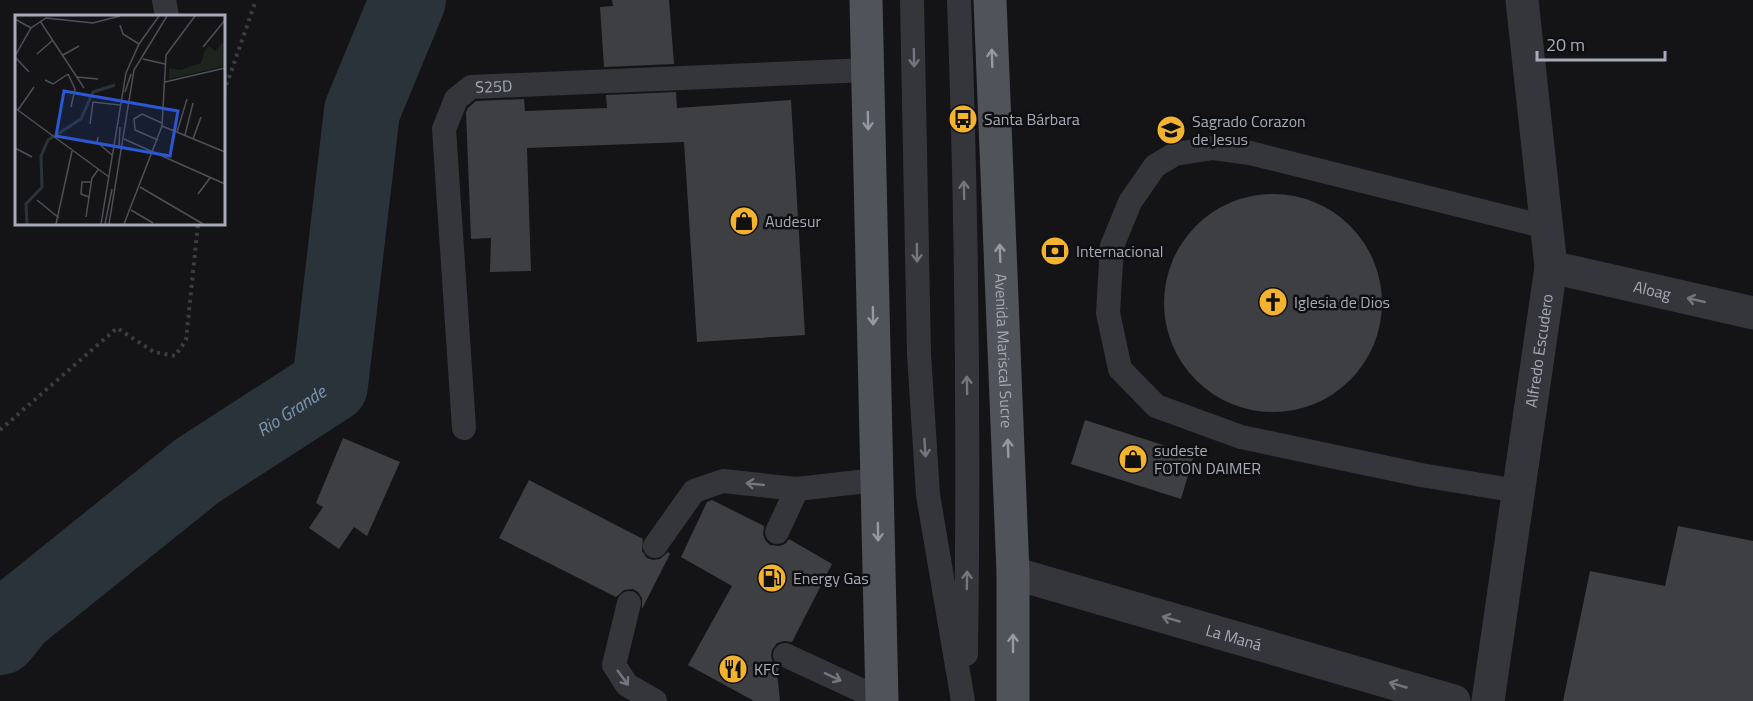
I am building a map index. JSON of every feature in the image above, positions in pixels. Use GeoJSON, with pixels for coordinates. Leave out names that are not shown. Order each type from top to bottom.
{"type":"FeatureCollection","features":[{"type":"Feature","properties":{"kind":"main road"},"geometry":{"type":"LineString","coordinates":[[866,0],[882,700]]}},
{"type":"Feature","properties":{"kind":"main road","name":"Avenida Mariscal Sucre"},"geometry":{"type":"LineString","coordinates":[[990,0],[1013,573],[1013,701]]}},
{"type":"Feature","properties":{"kind":"street","name":"Alfredo Escudero"},"geometry":{"type":"LineString","coordinates":[[1488,701],[1551,267],[1522,0]]}},
{"type":"Feature","properties":{"kind":"street","name":"Aloag"},"geometry":{"type":"LineString","coordinates":[[1551,267],[1753,313]]}},
{"type":"Feature","properties":{"kind":"street","name":"La Maná"},"geometry":{"type":"LineString","coordinates":[[1013,573],[1454,701]]}},
{"type":"Feature","properties":{"kind":"lane"},"geometry":{"type":"LineString","coordinates":[[164,0],[167,15]]}},
{"type":"Feature","properties":{"kind":"lane"},"geometry":{"type":"LineString","coordinates":[[912,0],[919,354],[928,483],[964,701]]}},
{"type":"Feature","properties":{"kind":"lane"},"geometry":{"type":"LineString","coordinates":[[959,0],[969,483],[964,701]]}},
{"type":"Feature","properties":{"kind":"lane","name":"S25D"},"geometry":{"type":"LineString","coordinates":[[464,428],[444,129],[456,99],[471,87],[867,70]]}},
{"type":"Feature","properties":{"kind":"lane"},"geometry":{"type":"LineString","coordinates":[[1518,491],[1421,475],[1241,437],[1156,406],[1120,369],[1108,312],[1112,246],[1130,202],[1155,166],[1175,154],[1214,148],[1250,153],[1546,227]]}},
{"type":"Feature","properties":{"kind":"lane"},"geometry":{"type":"LineString","coordinates":[[655,546],[694,491],[723,481],[797,489],[876,480]]}},
{"type":"Feature","properties":{"kind":"lane"},"geometry":{"type":"LineString","coordinates":[[777,532],[797,489]]}},
{"type":"Feature","properties":{"kind":"lane"},"geometry":{"type":"LineString","coordinates":[[629,603],[614,665],[627,685],[655,701]]}},
{"type":"Feature","properties":{"kind":"lane"},"geometry":{"type":"LineString","coordinates":[[785,655],[882,700]]}},
{"type":"Feature","properties":{"kind":"path"},"geometry":{"type":"LineString","coordinates":[[225,89],[255,0]]}},
{"type":"Feature","properties":{"kind":"path"},"geometry":{"type":"LineString","coordinates":[[0,430],[117,327],[154,352],[175,356],[186,340],[198,225]]}},
{"type":"Feature","properties":{"kind":"building"},"geometry":{"type":"Polygon","coordinates":[[[612,0],[669,0],[674,64],[604,67],[600,7],[613,6],[612,0]]]}},
{"type":"Feature","properties":{"kind":"building","name":"Audesur"},"geometry":{"type":"Polygon","coordinates":[[[676,92],[677,108],[791,100],[805,335],[697,342],[684,142],[527,148],[531,271],[490,272],[491,238],[471,239],[466,112],[476,101],[524,99],[525,111],[607,108],[606,95],[676,92]]]}},
{"type":"Feature","properties":{"kind":"building","name":"Iglesia de Dios"},"geometry":{"type":"Polygon","coordinates":[[[1284,194],[1315,202],[1334,212],[1350,226],[1364,242],[1374,261],[1382,292],[1382,314],[1374,345],[1364,364],[1350,380],[1334,394],[1315,404],[1284,412],[1262,412],[1231,404],[1212,394],[1182,364],[1172,345],[1166,324],[1164,292],[1172,261],[1182,242],[1212,212],[1231,202],[1252,196],[1284,194]]]}},
{"type":"Feature","properties":{"kind":"building","name":"sudeste FOTON DAIMER"},"geometry":{"type":"Polygon","coordinates":[[[1085,420],[1194,455],[1181,499],[1071,464],[1085,420]]]}},
{"type":"Feature","properties":{"kind":"building"},"geometry":{"type":"Polygon","coordinates":[[[343,438],[400,462],[367,536],[354,527],[339,549],[309,528],[323,507],[316,503],[343,438]]]}},
{"type":"Feature","properties":{"kind":"building"},"geometry":{"type":"Polygon","coordinates":[[[529,480],[643,539],[642,551],[647,558],[660,559],[668,552],[670,554],[642,609],[642,598],[633,589],[624,590],[616,597],[499,538],[529,480]]]}},
{"type":"Feature","properties":{"kind":"building","name":"Energy Gas"},"geometry":{"type":"Polygon","coordinates":[[[712,500],[764,526],[763,534],[770,545],[779,546],[785,544],[789,539],[832,564],[792,642],[777,643],[772,650],[773,663],[779,668],[777,673],[780,701],[754,701],[688,665],[732,586],[681,557],[707,502],[712,500]]]}},
{"type":"Feature","properties":{"kind":"building"},"geometry":{"type":"Polygon","coordinates":[[[1678,526],[1753,541],[1753,701],[1563,701],[1590,571],[1665,586],[1678,526]]]}},
{"type":"Feature","properties":{"kind":"waterway","name":"Rio Grande"},"geometry":{"type":"LineString","coordinates":[[0,637],[18,615],[197,471],[330,385],[362,111],[408,0]]}},
{"type":"Feature","properties":{"kind":"place","name":"Santa Bárbara"},"geometry":{"type":"Point","coordinates":[963,119]}},
{"type":"Feature","properties":{"kind":"place","name":"Sagrado Corazon de Jesus"},"geometry":{"type":"Point","coordinates":[1171,130]}},
{"type":"Feature","properties":{"kind":"place","name":"Audesur"},"geometry":{"type":"Point","coordinates":[744,221]}},
{"type":"Feature","properties":{"kind":"place","name":"Internacional"},"geometry":{"type":"Point","coordinates":[1055,251]}},
{"type":"Feature","properties":{"kind":"place","name":"Iglesia de Dios"},"geometry":{"type":"Point","coordinates":[1273,302]}},
{"type":"Feature","properties":{"kind":"place","name":"sudeste FOTON DAIMER"},"geometry":{"type":"Point","coordinates":[1133,459]}},
{"type":"Feature","properties":{"kind":"place","name":"Energy Gas"},"geometry":{"type":"Point","coordinates":[772,578]}},
{"type":"Feature","properties":{"kind":"place","name":"KFC"},"geometry":{"type":"Point","coordinates":[733,669]}}]}
